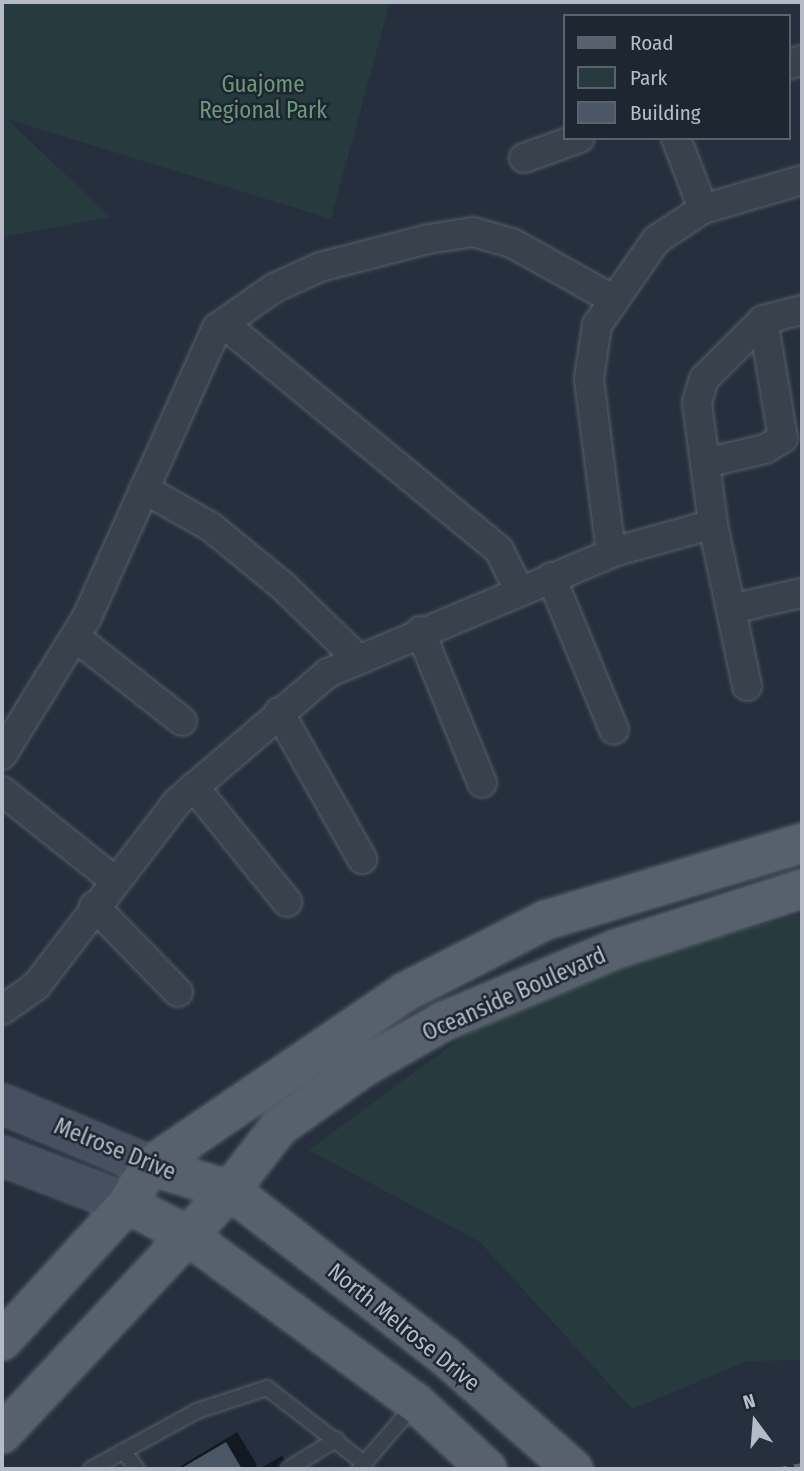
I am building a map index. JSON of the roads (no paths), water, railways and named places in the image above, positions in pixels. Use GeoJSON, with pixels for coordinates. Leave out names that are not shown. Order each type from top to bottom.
{"type":"FeatureCollection","features":[{"type":"Feature","properties":{"kind":"main road","name":"Oceanside Boulevard"},"geometry":{"type":"LineString","coordinates":[[2,1341],[127,1204],[150,1166],[405,992],[545,920],[802,843]]}},
{"type":"Feature","properties":{"kind":"main road","name":"Oceanside Boulevard"},"geometry":{"type":"LineString","coordinates":[[2,1434],[230,1190],[279,1127],[365,1066],[442,1022],[616,949],[802,889]]}},
{"type":"Feature","properties":{"kind":"main road","name":"Melrose Drive"},"geometry":{"type":"LineString","coordinates":[[2,1104],[150,1166],[230,1190]]}},
{"type":"Feature","properties":{"kind":"main road","name":"Melrose Drive"},"geometry":{"type":"LineString","coordinates":[[2,1156],[127,1204],[187,1235]]}},
{"type":"Feature","properties":{"kind":"main road","name":"North Melrose Drive"},"geometry":{"type":"LineString","coordinates":[[230,1190],[445,1356],[573,1469]]}},
{"type":"Feature","properties":{"kind":"main road"},"geometry":{"type":"LineString","coordinates":[[187,1235],[416,1403],[487,1469]]}},
{"type":"Feature","properties":{"kind":"street"},"geometry":{"type":"LineString","coordinates":[[524,158],[574,140]]}},
{"type":"Feature","properties":{"kind":"street"},"geometry":{"type":"LineString","coordinates":[[677,140],[703,209]]}},
{"type":"Feature","properties":{"kind":"street"},"geometry":{"type":"LineString","coordinates":[[611,553],[589,379],[597,326],[656,240],[703,209],[802,180]]}},
{"type":"Feature","properties":{"kind":"street"},"geometry":{"type":"LineString","coordinates":[[2,755],[75,637],[205,352],[224,324],[274,288],[320,268],[428,239],[473,232],[512,243],[614,300]]}},
{"type":"Feature","properties":{"kind":"street"},"geometry":{"type":"LineString","coordinates":[[747,686],[713,524],[696,402],[700,387],[763,320],[802,310]]}},
{"type":"Feature","properties":{"kind":"street"},"geometry":{"type":"LineString","coordinates":[[705,463],[765,449],[783,438],[785,430],[763,320]]}},
{"type":"Feature","properties":{"kind":"street"},"geometry":{"type":"LineString","coordinates":[[224,324],[499,550],[519,590]]}},
{"type":"Feature","properties":{"kind":"street"},"geometry":{"type":"LineString","coordinates":[[144,489],[211,527],[284,587],[358,659]]}},
{"type":"Feature","properties":{"kind":"street"},"geometry":{"type":"LineString","coordinates":[[2,1010],[36,986],[94,906],[194,787],[328,673],[420,631],[611,553],[713,524]]}},
{"type":"Feature","properties":{"kind":"street"},"geometry":{"type":"LineString","coordinates":[[551,577],[614,730]]}},
{"type":"Feature","properties":{"kind":"street"},"geometry":{"type":"LineString","coordinates":[[731,609],[802,593]]}},
{"type":"Feature","properties":{"kind":"street"},"geometry":{"type":"LineString","coordinates":[[420,631],[482,783]]}},
{"type":"Feature","properties":{"kind":"street"},"geometry":{"type":"LineString","coordinates":[[75,637],[182,720]]}},
{"type":"Feature","properties":{"kind":"street"},"geometry":{"type":"LineString","coordinates":[[279,712],[362,859]]}},
{"type":"Feature","properties":{"kind":"street"},"geometry":{"type":"LineString","coordinates":[[194,787],[287,902]]}},
{"type":"Feature","properties":{"kind":"street"},"geometry":{"type":"LineString","coordinates":[[2,791],[115,881]]}},
{"type":"Feature","properties":{"kind":"street"},"geometry":{"type":"LineString","coordinates":[[94,906],[178,992]]}},
{"type":"Feature","properties":{"kind":"lane"},"geometry":{"type":"LineString","coordinates":[[91,1469],[197,1410],[267,1388],[337,1439],[361,1466],[416,1403]]}},
{"type":"Feature","properties":{"kind":"lane"},"geometry":{"type":"LineString","coordinates":[[288,1469],[337,1439]]}},
{"type":"Feature","properties":{"kind":"lane"},"geometry":{"type":"LineString","coordinates":[[123,1451],[137,1469]]}},
{"type":"Feature","properties":{"kind":"railway"},"geometry":{"type":"LineString","coordinates":[[780,1469],[802,1465]]}},
{"type":"Feature","properties":{"kind":"park label","name":"Guajome Regional Park"},"geometry":{"type":"Point","coordinates":[263,97]}}]}
